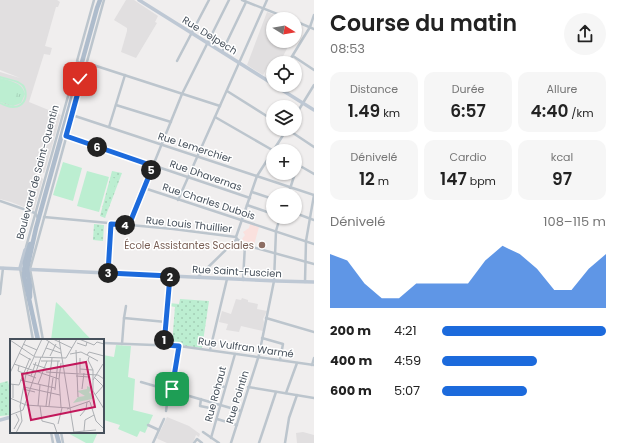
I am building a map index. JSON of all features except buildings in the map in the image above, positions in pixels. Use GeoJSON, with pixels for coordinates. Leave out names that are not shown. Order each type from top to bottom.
{"type":"FeatureCollection","features":[{"type":"Feature","properties":{"kind":"main road","name":"Rue Delpech"},"geometry":{"type":"LineString","coordinates":[[139,0],[266,80]]}},
{"type":"Feature","properties":{"kind":"main road","name":"Boulevard de Saint-Quentin"},"geometry":{"type":"LineString","coordinates":[[25,269],[31,243],[41,218],[43,205],[54,170],[76,78],[84,63],[100,2]]}},
{"type":"Feature","properties":{"kind":"main road","name":"Rue Delpech"},"geometry":{"type":"LineString","coordinates":[[285,92],[314,110]]}},
{"type":"Feature","properties":{"kind":"main road","name":"Boulevard de Saint-Quentin"},"geometry":{"type":"LineString","coordinates":[[25,269],[36,228]]}},
{"type":"Feature","properties":{"kind":"main road"},"geometry":{"type":"LineString","coordinates":[[31,243],[25,250],[25,269],[27,288],[31,294],[31,303],[38,339]]}},
{"type":"Feature","properties":{"kind":"main road","name":"Rue Saint-Fuscien"},"geometry":{"type":"LineString","coordinates":[[1,268],[314,283]]}},
{"type":"Feature","properties":{"kind":"street","name":"Boulevard de Saint-Quentin"},"geometry":{"type":"LineString","coordinates":[[84,63],[77,61],[94,0]]}},
{"type":"Feature","properties":{"kind":"street"},"geometry":{"type":"LineString","coordinates":[[177,61],[209,0]]}},
{"type":"Feature","properties":{"kind":"street"},"geometry":{"type":"LineString","coordinates":[[129,225],[182,94],[229,0]]}},
{"type":"Feature","properties":{"kind":"street"},"geometry":{"type":"LineString","coordinates":[[242,0],[273,12]]}},
{"type":"Feature","properties":{"kind":"street"},"geometry":{"type":"LineString","coordinates":[[178,200],[267,0]]}},
{"type":"Feature","properties":{"kind":"street","name":"Boulevard de Saint-Quentin"},"geometry":{"type":"LineString","coordinates":[[25,269],[41,218],[50,196],[54,170],[72,115],[100,2]]}},
{"type":"Feature","properties":{"kind":"street"},"geometry":{"type":"LineString","coordinates":[[222,52],[246,2]]}},
{"type":"Feature","properties":{"kind":"street"},"geometry":{"type":"LineString","coordinates":[[292,56],[310,27],[314,15]]}},
{"type":"Feature","properties":{"kind":"street"},"geometry":{"type":"LineString","coordinates":[[302,24],[314,29]]}},
{"type":"Feature","properties":{"kind":"street"},"geometry":{"type":"LineString","coordinates":[[302,62],[314,70]]}},
{"type":"Feature","properties":{"kind":"street"},"geometry":{"type":"LineString","coordinates":[[84,63],[220,106]]}},
{"type":"Feature","properties":{"kind":"street"},"geometry":{"type":"LineString","coordinates":[[109,127],[125,75]]}},
{"type":"Feature","properties":{"kind":"street","name":"Boulevard de Saint-Quentin"},"geometry":{"type":"LineString","coordinates":[[25,250],[70,89],[76,78]]}},
{"type":"Feature","properties":{"kind":"street"},"geometry":{"type":"LineString","coordinates":[[76,78],[80,79],[80,85]]}},
{"type":"Feature","properties":{"kind":"street"},"geometry":{"type":"LineString","coordinates":[[303,103],[314,85]]}},
{"type":"Feature","properties":{"kind":"street"},"geometry":{"type":"LineString","coordinates":[[227,90],[266,115]]}},
{"type":"Feature","properties":{"kind":"street"},"geometry":{"type":"LineString","coordinates":[[67,117],[74,105]]}},
{"type":"Feature","properties":{"kind":"street"},"geometry":{"type":"LineString","coordinates":[[116,106],[171,122]]}},
{"type":"Feature","properties":{"kind":"street","name":"Rue Lemerchier"},"geometry":{"type":"LineString","coordinates":[[72,115],[314,195]]}},
{"type":"Feature","properties":{"kind":"street"},"geometry":{"type":"LineString","coordinates":[[215,117],[266,147]]}},
{"type":"Feature","properties":{"kind":"street","name":"Rue Dhavernas"},"geometry":{"type":"LineString","coordinates":[[66,136],[250,198]]}},
{"type":"Feature","properties":{"kind":"street"},"geometry":{"type":"LineString","coordinates":[[298,136],[314,147]]}},
{"type":"Feature","properties":{"kind":"street"},"geometry":{"type":"LineString","coordinates":[[198,277],[237,238],[258,176],[266,163]]}},
{"type":"Feature","properties":{"kind":"street"},"geometry":{"type":"LineString","coordinates":[[302,167],[314,174]]}},
{"type":"Feature","properties":{"kind":"street"},"geometry":{"type":"LineString","coordinates":[[47,169],[54,170]]}},
{"type":"Feature","properties":{"kind":"street"},"geometry":{"type":"LineString","coordinates":[[290,187],[292,180]]}},
{"type":"Feature","properties":{"kind":"street","name":"Rue Charles Dubois"},"geometry":{"type":"LineString","coordinates":[[144,188],[314,244]]}},
{"type":"Feature","properties":{"kind":"street"},"geometry":{"type":"LineString","coordinates":[[252,192],[266,197]]}},
{"type":"Feature","properties":{"kind":"street"},"geometry":{"type":"LineString","coordinates":[[305,282],[306,241],[314,195]]}},
{"type":"Feature","properties":{"kind":"street"},"geometry":{"type":"LineString","coordinates":[[43,205],[50,196]]}},
{"type":"Feature","properties":{"kind":"street"},"geometry":{"type":"LineString","coordinates":[[0,200],[35,213],[41,218]]}},
{"type":"Feature","properties":{"kind":"street"},"geometry":{"type":"LineString","coordinates":[[247,205],[266,212]]}},
{"type":"Feature","properties":{"kind":"street"},"geometry":{"type":"LineString","coordinates":[[302,215],[314,220]]}},
{"type":"Feature","properties":{"kind":"street","name":"Rue Louis Thuillier"},"geometry":{"type":"LineString","coordinates":[[41,218],[129,225],[237,238]]}},
{"type":"Feature","properties":{"kind":"street"},"geometry":{"type":"LineString","coordinates":[[108,273],[111,224]]}},
{"type":"Feature","properties":{"kind":"street","name":"Rue Pointin"},"geometry":{"type":"LineString","coordinates":[[231,443],[258,357],[274,281],[276,231],[278,224]]}},
{"type":"Feature","properties":{"kind":"street"},"geometry":{"type":"LineString","coordinates":[[237,238],[245,244],[314,264]]}},
{"type":"Feature","properties":{"kind":"street"},"geometry":{"type":"LineString","coordinates":[[243,280],[245,244]]}},
{"type":"Feature","properties":{"kind":"street"},"geometry":{"type":"LineString","coordinates":[[0,294],[1,268]]}},
{"type":"Feature","properties":{"kind":"street"},"geometry":{"type":"LineString","coordinates":[[25,269],[33,339]]}},
{"type":"Feature","properties":{"kind":"street"},"geometry":{"type":"LineString","coordinates":[[164,345],[170,276]]}},
{"type":"Feature","properties":{"kind":"street"},"geometry":{"type":"LineString","coordinates":[[210,350],[227,279]]}},
{"type":"Feature","properties":{"kind":"street"},"geometry":{"type":"LineString","coordinates":[[31,294],[43,339]]}},
{"type":"Feature","properties":{"kind":"street"},"geometry":{"type":"LineString","coordinates":[[122,344],[126,306]]}},
{"type":"Feature","properties":{"kind":"street"},"geometry":{"type":"LineString","coordinates":[[124,318],[166,322]]}},
{"type":"Feature","properties":{"kind":"street"},"geometry":{"type":"LineString","coordinates":[[266,318],[314,332]]}},
{"type":"Feature","properties":{"kind":"street"},"geometry":{"type":"LineString","coordinates":[[262,338],[283,344],[280,360]]}},
{"type":"Feature","properties":{"kind":"street","name":"Rue Vulfran Warmé"},"geometry":{"type":"LineString","coordinates":[[104,343],[179,346],[313,365]]}},
{"type":"Feature","properties":{"kind":"street"},"geometry":{"type":"LineString","coordinates":[[172,391],[179,346]]}},
{"type":"Feature","properties":{"kind":"street","name":"Rue Rohaut"},"geometry":{"type":"LineString","coordinates":[[211,438],[235,354]]}},
{"type":"Feature","properties":{"kind":"street"},"geometry":{"type":"LineString","coordinates":[[313,365],[314,358]]}},
{"type":"Feature","properties":{"kind":"street"},"geometry":{"type":"LineString","coordinates":[[286,393],[297,363]]}},
{"type":"Feature","properties":{"kind":"street"},"geometry":{"type":"LineString","coordinates":[[141,382],[241,411]]}},
{"type":"Feature","properties":{"kind":"street"},"geometry":{"type":"LineString","coordinates":[[201,399],[200,406],[210,408],[216,385],[225,387]]}},
{"type":"Feature","properties":{"kind":"street"},"geometry":{"type":"LineString","coordinates":[[248,387],[314,398]]}},
{"type":"Feature","properties":{"kind":"street"},"geometry":{"type":"LineString","coordinates":[[166,411],[168,390]]}},
{"type":"Feature","properties":{"kind":"street"},"geometry":{"type":"LineString","coordinates":[[260,443],[276,392]]}},
{"type":"Feature","properties":{"kind":"street"},"geometry":{"type":"LineString","coordinates":[[285,443],[289,418],[297,395]]}},
{"type":"Feature","properties":{"kind":"street"},"geometry":{"type":"LineString","coordinates":[[153,443],[164,419]]}},
{"type":"Feature","properties":{"kind":"street"},"geometry":{"type":"LineString","coordinates":[[216,419],[237,425]]}},
{"type":"Feature","properties":{"kind":"street"},"geometry":{"type":"LineString","coordinates":[[148,425],[159,430]]}},
{"type":"Feature","properties":{"kind":"street"},"geometry":{"type":"LineString","coordinates":[[203,432],[219,443]]}},
{"type":"Feature","properties":{"kind":"street"},"geometry":{"type":"LineString","coordinates":[[51,433],[53,443]]}},
{"type":"Feature","properties":{"kind":"street"},"geometry":{"type":"LineString","coordinates":[[61,433],[63,443]]}},
{"type":"Feature","properties":{"kind":"street"},"geometry":{"type":"LineString","coordinates":[[194,443],[197,438],[202,443]]}},
{"type":"Feature","properties":{"kind":"shaded area"},"geometry":{"type":"Polygon","coordinates":[[[0,0],[57,0],[60,2],[58,7],[56,7],[45,46],[52,48],[50,55],[44,54],[29,102],[61,115],[45,171],[44,173],[41,172],[40,177],[43,179],[34,211],[0,199],[0,72],[20,78],[0,70],[0,0]]]}},
{"type":"Feature","properties":{"kind":"shaded area"},"geometry":{"type":"Polygon","coordinates":[[[126,0],[134,0],[158,16],[155,22],[157,23],[136,58],[121,52],[127,28],[114,20],[126,0]]]}},
{"type":"Feature","properties":{"kind":"shaded area"},"geometry":{"type":"Polygon","coordinates":[[[266,15],[266,48],[287,48],[283,56],[266,56],[266,70],[263,75],[247,65],[266,15]]]}},
{"type":"Feature","properties":{"kind":"shaded area"},"geometry":{"type":"Polygon","coordinates":[[[250,224],[259,227],[254,245],[246,243],[242,239],[245,235],[243,232],[249,228],[250,224]]]}},
{"type":"Feature","properties":{"kind":"shaded area"},"geometry":{"type":"Polygon","coordinates":[[[242,298],[248,300],[248,302],[258,304],[257,309],[267,311],[263,319],[263,331],[241,326],[239,332],[226,330],[228,324],[219,322],[222,311],[231,314],[236,299],[241,300],[242,298]]]}},
{"type":"Feature","properties":{"kind":"shaded area"},"geometry":{"type":"Polygon","coordinates":[[[167,417],[189,426],[200,434],[199,437],[196,435],[193,443],[167,443],[158,439],[157,438],[167,417]]]}},
{"type":"Feature","properties":{"kind":"shaded area"},"geometry":{"type":"Polygon","coordinates":[[[303,432],[314,435],[314,443],[297,443],[296,433],[303,432]]]}},
{"type":"Feature","properties":{"kind":"green space"},"geometry":{"type":"Polygon","coordinates":[[[0,76],[18,81],[24,85],[27,97],[21,106],[11,108],[0,104],[0,102],[12,106],[19,105],[22,103],[25,94],[21,85],[0,78],[0,76]]]}},
{"type":"Feature","properties":{"kind":"green space"},"geometry":{"type":"Polygon","coordinates":[[[0,78],[18,84],[21,87],[25,94],[21,103],[13,106],[0,102],[0,78]]]}},
{"type":"Feature","properties":{"kind":"green space"},"geometry":{"type":"Polygon","coordinates":[[[0,80],[19,85],[14,104],[0,100],[0,80]]]}},
{"type":"Feature","properties":{"kind":"green space"},"geometry":{"type":"Polygon","coordinates":[[[63,162],[82,168],[73,201],[53,195],[63,162]]]}},
{"type":"Feature","properties":{"kind":"green space"},"geometry":{"type":"Polygon","coordinates":[[[87,171],[109,177],[99,212],[77,206],[87,171]]]}},
{"type":"Feature","properties":{"kind":"green space"},"geometry":{"type":"Polygon","coordinates":[[[112,171],[122,173],[105,218],[100,216],[112,171]]]}},
{"type":"Feature","properties":{"kind":"green space"},"geometry":{"type":"Polygon","coordinates":[[[111,177],[117,179],[112,194],[110,193],[109,198],[106,197],[111,177]]]}},
{"type":"Feature","properties":{"kind":"green space"},"geometry":{"type":"Polygon","coordinates":[[[94,224],[104,225],[103,241],[93,240],[94,224]]]}},
{"type":"Feature","properties":{"kind":"green space"},"geometry":{"type":"Polygon","coordinates":[[[180,299],[209,301],[202,348],[172,344],[175,307],[169,306],[169,303],[179,304],[180,299]]]}},
{"type":"Feature","properties":{"kind":"green space"},"geometry":{"type":"Polygon","coordinates":[[[56,302],[91,339],[51,339],[56,302]]]}},
{"type":"Feature","properties":{"kind":"green space"},"geometry":{"type":"Polygon","coordinates":[[[116,345],[131,346],[128,377],[135,379],[133,410],[153,415],[145,433],[140,431],[137,437],[118,429],[120,425],[104,420],[104,355],[114,357],[116,345]]]}},
{"type":"Feature","properties":{"kind":"green space"},"geometry":{"type":"Polygon","coordinates":[[[8,381],[10,390],[10,415],[0,416],[0,383],[8,381]]]}},
{"type":"Feature","properties":{"kind":"green space"},"geometry":{"type":"Polygon","coordinates":[[[68,433],[98,433],[93,443],[86,443],[68,433]]]}},
{"type":"Feature","properties":{"kind":"place","name":"École Assistantes Sociales"},"geometry":{"type":"Point","coordinates":[262,245]}},
{"type":"Feature","properties":{"kind":"route"},"geometry":{"type":"LineString","coordinates":[[80,79],[80,85],[66,136],[153,166],[129,225],[111,224],[108,273],[170,276],[164,345],[179,346],[172,389]]}}]}
